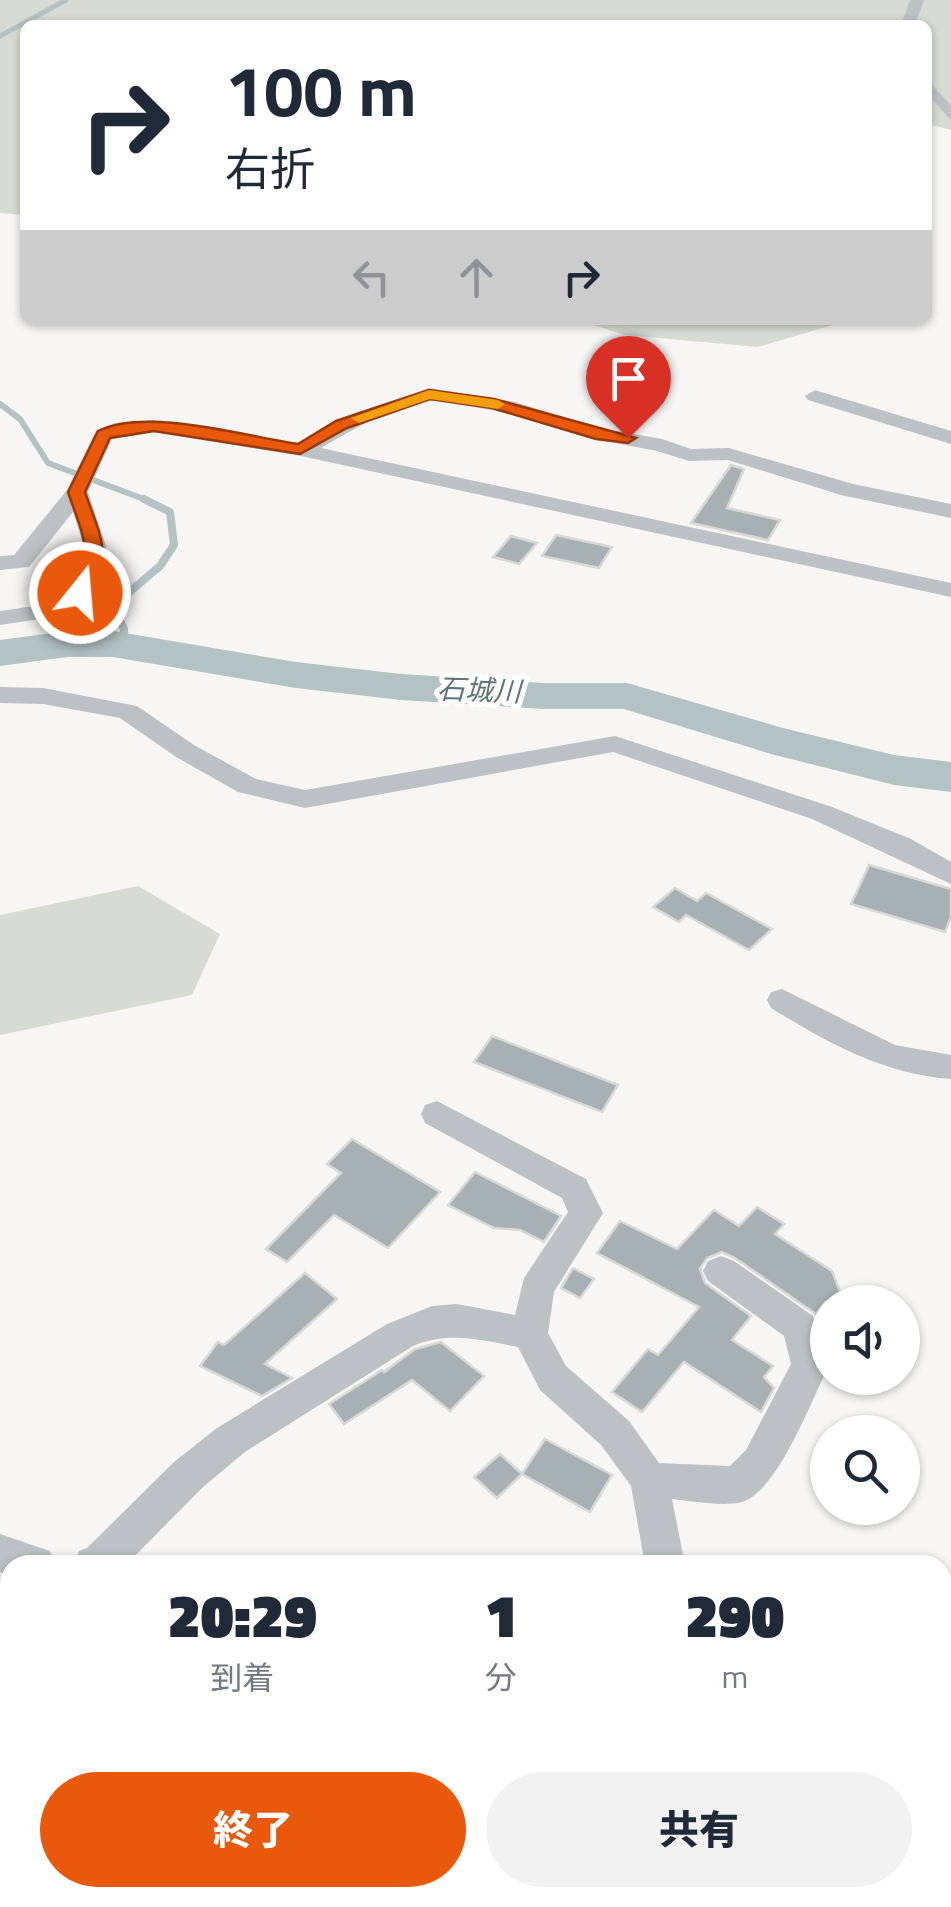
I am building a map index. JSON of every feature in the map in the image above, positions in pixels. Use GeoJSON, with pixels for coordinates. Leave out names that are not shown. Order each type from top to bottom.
{"type":"FeatureCollection","features":[{"type":"Feature","properties":{"kind":"street"},"geometry":{"type":"LineString","coordinates":[[932,91],[951,115]]}},
{"type":"Feature","properties":{"kind":"street"},"geometry":{"type":"LineString","coordinates":[[300,450],[359,418],[429,394],[442,395],[515,408],[596,434],[662,445],[689,455],[729,454],[849,490],[951,511]]}},
{"type":"Feature","properties":{"kind":"street"},"geometry":{"type":"LineString","coordinates":[[815,396],[951,438]]}},
{"type":"Feature","properties":{"kind":"street"},"geometry":{"type":"LineString","coordinates":[[0,562],[21,562],[77,492],[103,435],[115,429],[154,426],[300,450],[951,590]]}},
{"type":"Feature","properties":{"kind":"street"},"geometry":{"type":"LineString","coordinates":[[0,618],[63,609],[94,575],[95,546],[77,492]]}},
{"type":"Feature","properties":{"kind":"street"},"geometry":{"type":"LineString","coordinates":[[0,696],[44,696],[128,712],[186,752],[248,786],[305,800],[615,744],[822,814],[901,846],[951,874]]}},
{"type":"Feature","properties":{"kind":"street"},"geometry":{"type":"LineString","coordinates":[[782,1000],[854,1042],[918,1066],[951,1067]]}},
{"type":"Feature","properties":{"kind":"street"},"geometry":{"type":"LineString","coordinates":[[437,1114],[574,1189],[586,1213],[537,1289],[530,1334],[553,1378],[615,1432],[649,1480],[663,1555]]}},
{"type":"Feature","properties":{"kind":"street"},"geometry":{"type":"LineString","coordinates":[[649,1480],[738,1485],[760,1463],[810,1365],[800,1327],[721,1271]]}},
{"type":"Feature","properties":{"kind":"street"},"geometry":{"type":"LineString","coordinates":[[108,1555],[188,1475],[231,1440],[400,1335],[432,1322],[457,1320],[530,1334]]}},
{"type":"Feature","properties":{"kind":"shaded area"},"geometry":{"type":"Polygon","coordinates":[[[0,0],[951,0],[951,130],[932,125],[932,20],[20,20],[20,215],[0,213],[0,0]]]}},
{"type":"Feature","properties":{"kind":"shaded area"},"geometry":{"type":"Polygon","coordinates":[[[593,325],[833,325],[758,347],[625,335],[593,325]]]}},
{"type":"Feature","properties":{"kind":"shaded area"},"geometry":{"type":"Polygon","coordinates":[[[138,886],[220,934],[192,995],[0,1035],[0,915],[138,886]]]}},
{"type":"Feature","properties":{"kind":"building"},"geometry":{"type":"Polygon","coordinates":[[[731,465],[744,469],[727,508],[780,520],[768,540],[691,523],[731,465]]]}},
{"type":"Feature","properties":{"kind":"building"},"geometry":{"type":"Polygon","coordinates":[[[556,535],[612,547],[599,568],[542,556],[556,535]]]}},
{"type":"Feature","properties":{"kind":"building"},"geometry":{"type":"Polygon","coordinates":[[[511,536],[537,543],[519,564],[493,557],[511,536]]]}},
{"type":"Feature","properties":{"kind":"building"},"geometry":{"type":"Polygon","coordinates":[[[869,865],[951,889],[951,917],[945,932],[851,904],[869,865]]]}},
{"type":"Feature","properties":{"kind":"building"},"geometry":{"type":"Polygon","coordinates":[[[675,888],[697,901],[706,893],[772,929],[749,950],[686,915],[679,922],[653,907],[675,888]]]}},
{"type":"Feature","properties":{"kind":"building"},"geometry":{"type":"Polygon","coordinates":[[[492,1036],[618,1085],[602,1112],[474,1062],[492,1036]]]}},
{"type":"Feature","properties":{"kind":"building"},"geometry":{"type":"Polygon","coordinates":[[[352,1139],[440,1192],[388,1248],[334,1215],[287,1262],[266,1249],[341,1173],[327,1164],[352,1139]]]}},
{"type":"Feature","properties":{"kind":"building"},"geometry":{"type":"Polygon","coordinates":[[[475,1172],[561,1216],[544,1242],[520,1230],[494,1228],[448,1205],[475,1172]]]}},
{"type":"Feature","properties":{"kind":"building"},"geometry":{"type":"Polygon","coordinates":[[[757,1207],[784,1224],[775,1234],[832,1271],[837,1285],[810,1285],[810,1310],[735,1258],[722,1252],[707,1258],[700,1269],[705,1283],[751,1316],[732,1340],[773,1366],[764,1377],[774,1388],[761,1412],[684,1362],[642,1412],[612,1392],[648,1349],[658,1355],[699,1307],[597,1253],[620,1221],[677,1249],[714,1210],[739,1226],[757,1207]]]}},
{"type":"Feature","properties":{"kind":"building"},"geometry":{"type":"Polygon","coordinates":[[[573,1268],[594,1279],[580,1298],[561,1288],[573,1268]]]}},
{"type":"Feature","properties":{"kind":"building"},"geometry":{"type":"Polygon","coordinates":[[[305,1273],[337,1299],[265,1364],[292,1378],[262,1396],[200,1366],[218,1342],[224,1345],[305,1273]]]}},
{"type":"Feature","properties":{"kind":"building"},"geometry":{"type":"Polygon","coordinates":[[[441,1342],[484,1376],[450,1411],[412,1380],[344,1424],[329,1404],[415,1349],[441,1342]]]}},
{"type":"Feature","properties":{"kind":"building"},"geometry":{"type":"Polygon","coordinates":[[[545,1439],[612,1475],[590,1512],[522,1474],[545,1439]]]}},
{"type":"Feature","properties":{"kind":"building"},"geometry":{"type":"Polygon","coordinates":[[[500,1454],[522,1474],[497,1498],[474,1477],[500,1454]]]}},
{"type":"Feature","properties":{"kind":"waterway"},"geometry":{"type":"LineString","coordinates":[[29,20],[66,0]]}},
{"type":"Feature","properties":{"kind":"waterway"},"geometry":{"type":"LineString","coordinates":[[0,36],[20,25]]}},
{"type":"Feature","properties":{"kind":"waterway"},"geometry":{"type":"LineString","coordinates":[[0,404],[20,419],[48,463],[145,499]]}},
{"type":"Feature","properties":{"kind":"waterway"},"geometry":{"type":"LineString","coordinates":[[123,646],[124,629],[113,606],[160,566],[174,545],[170,512],[145,499]]}},
{"type":"Feature","properties":{"kind":"waterway"},"geometry":{"type":"LineString","coordinates":[[145,499],[149,501]]}},
{"type":"Feature","properties":{"kind":"waterway","name":"石城川"},"geometry":{"type":"LineString","coordinates":[[0,653],[67,644],[113,644],[296,675],[401,687],[544,696],[627,696],[771,740],[894,770],[951,777]]}},
{"type":"Feature","properties":{"kind":"slow traffic"},"geometry":{"type":"LineString","coordinates":[[359,418],[429,394],[498,404]]}},
{"type":"Feature","properties":{"kind":"route"},"geometry":{"type":"LineString","coordinates":[[80,593],[94,575],[95,546],[77,492],[103,435],[115,429],[154,426],[300,450],[341,425],[429,394],[515,408],[596,434],[628,438]]}}]}
